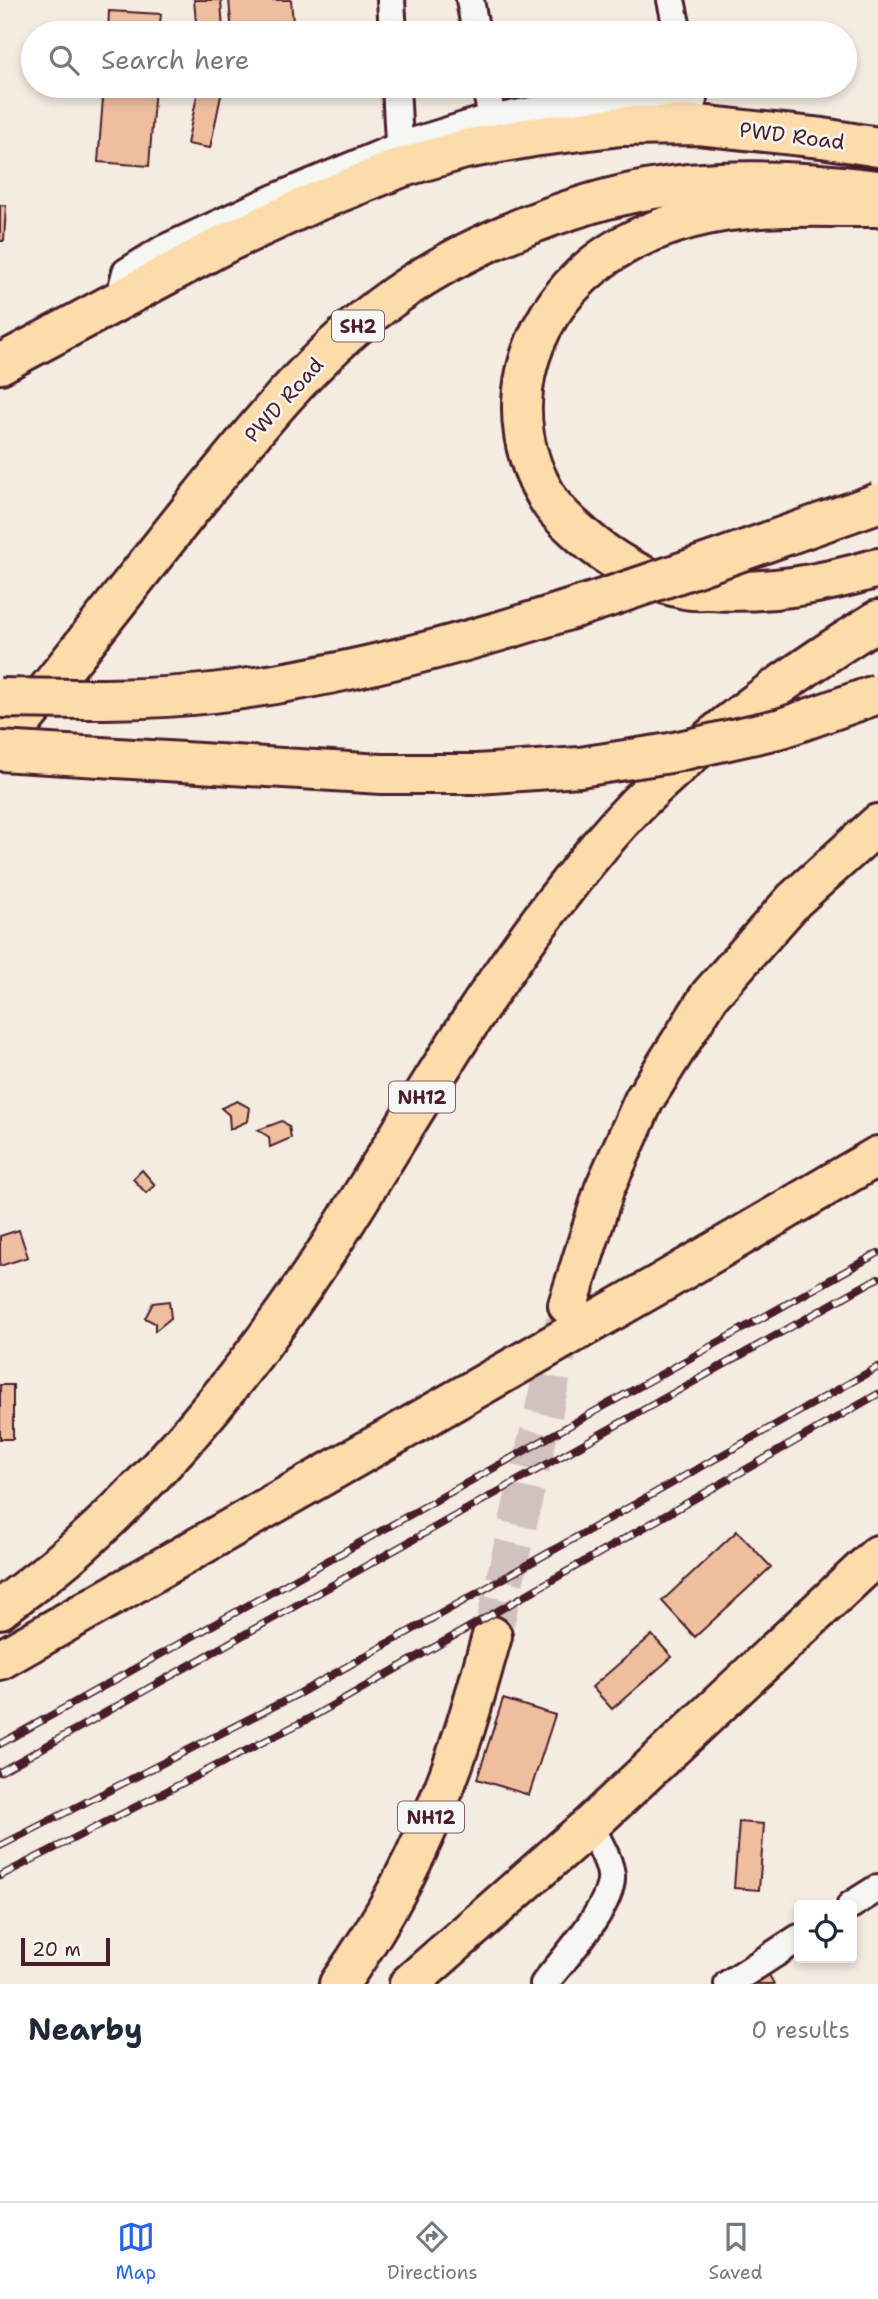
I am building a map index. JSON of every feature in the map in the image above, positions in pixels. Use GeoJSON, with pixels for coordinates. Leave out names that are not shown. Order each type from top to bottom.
{"type":"FeatureCollection","features":[{"type":"Feature","properties":{"kind":"main road","name":"PWD Road"},"geometry":{"type":"LineString","coordinates":[[3,360],[228,242],[315,202],[400,157],[621,126],[694,104],[822,138],[878,147]]}},
{"type":"Feature","properties":{"kind":"main road","name":"PWD Road"},"geometry":{"type":"LineString","coordinates":[[0,750],[269,413],[334,345],[382,305],[442,266],[499,238],[564,213],[629,193],[690,184],[755,181],[822,183],[878,190]]}},
{"type":"Feature","properties":{"kind":"main road"},"geometry":{"type":"LineString","coordinates":[[878,207],[733,209],[675,223],[617,249],[594,264],[568,289],[550,315],[535,340],[521,394],[527,449],[547,499],[564,519],[616,562],[685,589],[732,592],[795,588],[878,568]]}},
{"type":"Feature","properties":{"kind":"main road"},"geometry":{"type":"LineString","coordinates":[[0,698],[85,700],[211,693],[304,678],[394,659],[500,631],[614,595],[878,503]]}},
{"type":"Feature","properties":{"kind":"main road","name":"NH12"},"geometry":{"type":"LineString","coordinates":[[0,1609],[79,1546],[154,1474],[215,1402],[279,1320],[331,1244],[464,1030],[528,936],[637,804],[715,733],[810,663],[878,620]]}},
{"type":"Feature","properties":{"kind":"main road"},"geometry":{"type":"LineString","coordinates":[[0,750],[382,774],[477,774],[580,767],[670,753],[782,728],[878,694]]}},
{"type":"Feature","properties":{"kind":"main road"},"geometry":{"type":"LineString","coordinates":[[568,1305],[604,1190],[644,1100],[710,995],[794,900],[878,824]]}},
{"type":"Feature","properties":{"kind":"main road"},"geometry":{"type":"LineString","coordinates":[[0,1660],[662,1283],[878,1156]]}},
{"type":"Feature","properties":{"kind":"main road"},"geometry":{"type":"LineString","coordinates":[[409,1984],[590,1825],[878,1555]]}},
{"type":"Feature","properties":{"kind":"main road","name":"NH12"},"geometry":{"type":"LineString","coordinates":[[339,1984],[389,1906],[424,1836],[458,1751],[492,1636]]}},
{"type":"Feature","properties":{"kind":"street"},"geometry":{"type":"LineString","coordinates":[[391,0],[392,21]]}},
{"type":"Feature","properties":{"kind":"street"},"geometry":{"type":"LineString","coordinates":[[470,0],[474,21]]}},
{"type":"Feature","properties":{"kind":"street"},"geometry":{"type":"LineString","coordinates":[[671,0],[675,21]]}},
{"type":"Feature","properties":{"kind":"street"},"geometry":{"type":"LineString","coordinates":[[397,98],[400,157],[492,119],[536,110],[597,103],[694,104]]}},
{"type":"Feature","properties":{"kind":"street"},"geometry":{"type":"LineString","coordinates":[[488,98],[492,119]]}},
{"type":"Feature","properties":{"kind":"street"},"geometry":{"type":"LineString","coordinates":[[544,1984],[602,1908],[610,1891],[611,1875],[590,1825]]}},
{"type":"Feature","properties":{"kind":"street"},"geometry":{"type":"LineString","coordinates":[[857,1901],[878,1888]]}},
{"type":"Feature","properties":{"kind":"street"},"geometry":{"type":"LineString","coordinates":[[728,1984],[794,1941]]}},
{"type":"Feature","properties":{"kind":"building"},"geometry":{"type":"Polygon","coordinates":[[[194,0],[221,0],[222,21],[196,21],[194,0]]]}},
{"type":"Feature","properties":{"kind":"building"},"geometry":{"type":"Polygon","coordinates":[[[229,0],[291,0],[293,21],[231,21],[229,0]]]}},
{"type":"Feature","properties":{"kind":"building"},"geometry":{"type":"Polygon","coordinates":[[[109,11],[161,14],[160,21],[109,21],[109,11]]]}},
{"type":"Feature","properties":{"kind":"building"},"geometry":{"type":"Polygon","coordinates":[[[103,98],[154,98],[149,166],[98,162],[103,98]]]}},
{"type":"Feature","properties":{"kind":"building"},"geometry":{"type":"Polygon","coordinates":[[[197,98],[220,98],[210,148],[187,144],[197,98]]]}},
{"type":"Feature","properties":{"kind":"building"},"geometry":{"type":"Polygon","coordinates":[[[0,205],[6,206],[4,241],[0,241],[0,205]]]}},
{"type":"Feature","properties":{"kind":"building"},"geometry":{"type":"Polygon","coordinates":[[[237,1101],[250,1108],[248,1121],[230,1129],[229,1115],[221,1108],[237,1101]]]}},
{"type":"Feature","properties":{"kind":"building"},"geometry":{"type":"Polygon","coordinates":[[[282,1121],[289,1126],[291,1138],[270,1147],[269,1137],[258,1130],[282,1121]]]}},
{"type":"Feature","properties":{"kind":"building"},"geometry":{"type":"Polygon","coordinates":[[[142,1170],[155,1185],[146,1193],[133,1179],[142,1170]]]}},
{"type":"Feature","properties":{"kind":"building"},"geometry":{"type":"Polygon","coordinates":[[[19,1230],[28,1257],[0,1266],[0,1236],[19,1230]]]}},
{"type":"Feature","properties":{"kind":"building"},"geometry":{"type":"Polygon","coordinates":[[[169,1301],[171,1318],[155,1331],[155,1323],[145,1318],[153,1303],[169,1301]]]}},
{"type":"Feature","properties":{"kind":"building"},"geometry":{"type":"Polygon","coordinates":[[[0,1385],[13,1385],[13,1439],[0,1439],[0,1385]]]}},
{"type":"Feature","properties":{"kind":"building"},"geometry":{"type":"Polygon","coordinates":[[[737,1531],[771,1567],[695,1637],[662,1601],[737,1531]]]}},
{"type":"Feature","properties":{"kind":"building"},"geometry":{"type":"Polygon","coordinates":[[[652,1635],[672,1657],[612,1709],[592,1687],[652,1635]]]}},
{"type":"Feature","properties":{"kind":"building"},"geometry":{"type":"Polygon","coordinates":[[[503,1699],[555,1715],[529,1795],[477,1779],[503,1699]]]}},
{"type":"Feature","properties":{"kind":"building"},"geometry":{"type":"Polygon","coordinates":[[[739,1822],[764,1824],[759,1890],[734,1888],[739,1822]]]}},
{"type":"Feature","properties":{"kind":"building"},"geometry":{"type":"Polygon","coordinates":[[[768,1973],[774,1984],[745,1984],[768,1973]]]}},
{"type":"Feature","properties":{"kind":"tunnel"},"geometry":{"type":"LineString","coordinates":[[492,1636],[566,1314]]}},
{"type":"Feature","properties":{"kind":"railway"},"geometry":{"type":"LineString","coordinates":[[0,1744],[878,1253]]}},
{"type":"Feature","properties":{"kind":"railway"},"geometry":{"type":"LineString","coordinates":[[0,1772],[878,1278]]}},
{"type":"Feature","properties":{"kind":"railway"},"geometry":{"type":"LineString","coordinates":[[0,1846],[300,1693],[878,1367]]}},
{"type":"Feature","properties":{"kind":"railway"},"geometry":{"type":"LineString","coordinates":[[0,1876],[312,1717],[878,1394]]}}]}
